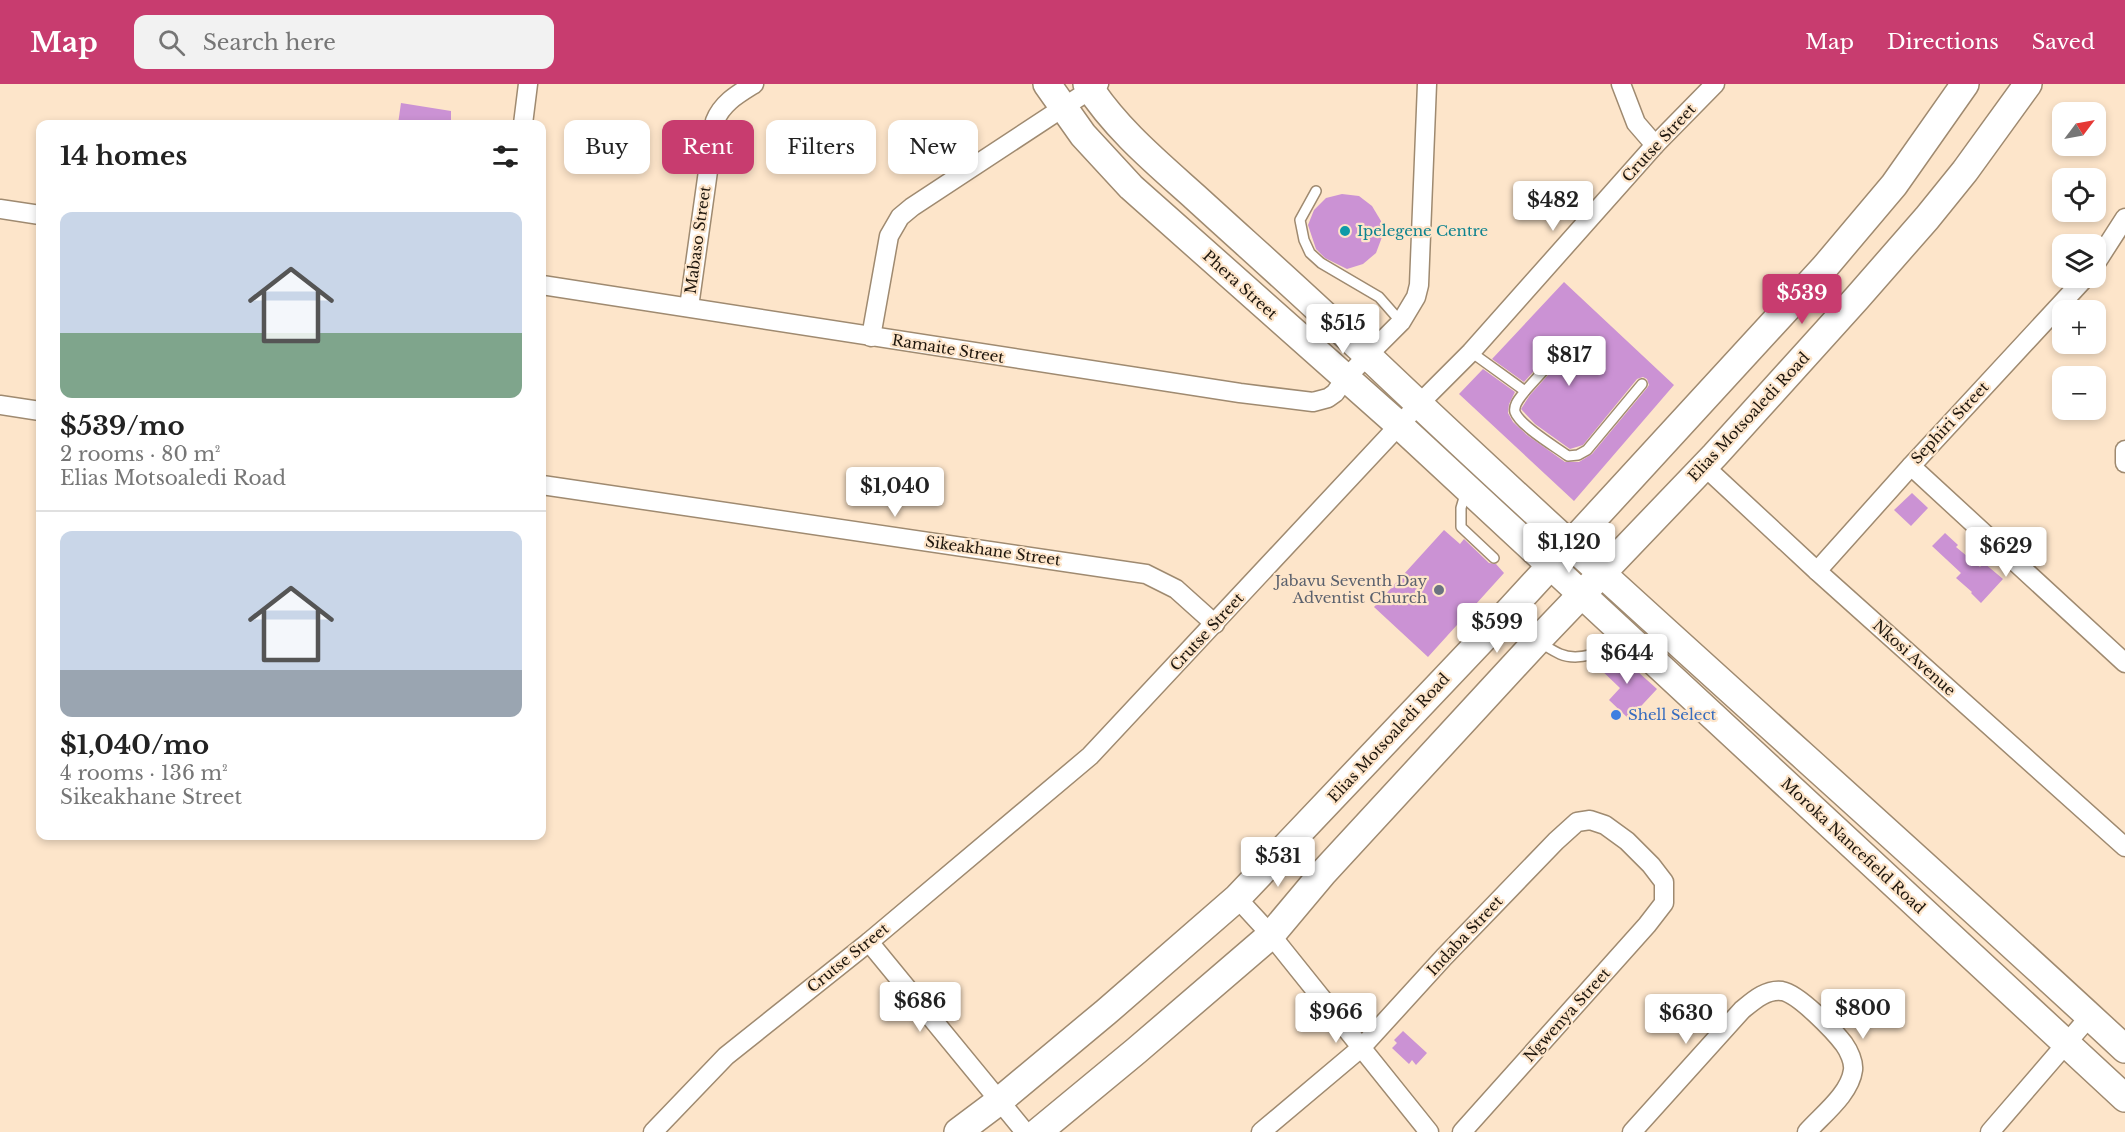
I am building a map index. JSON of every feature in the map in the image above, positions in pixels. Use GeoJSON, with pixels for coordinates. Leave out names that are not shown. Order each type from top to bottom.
{"type":"FeatureCollection","features":[{"type":"Feature","properties":{"kind":"main road","name":"Phera Street"},"geometry":{"type":"LineString","coordinates":[[1047,84],[1083,135],[1131,187],[1399,425],[1580,594]]}},
{"type":"Feature","properties":{"kind":"main road","name":"Elias Motsoaledi Road"},"geometry":{"type":"LineString","coordinates":[[958,1132],[998,1102],[1237,898],[1497,624],[1824,268],[1894,185],[1965,84]]}},
{"type":"Feature","properties":{"kind":"main road","name":"Elias Motsoaledi Road"},"geometry":{"type":"LineString","coordinates":[[1038,1132],[1137,1051],[1271,935],[1323,873],[1580,594],[1704,466],[1927,218],[1965,171],[2028,84]]}},
{"type":"Feature","properties":{"kind":"main road"},"geometry":{"type":"LineString","coordinates":[[1092,86],[1114,122],[1368,355],[1418,405],[1600,573]]}},
{"type":"Feature","properties":{"kind":"main road","name":"Moroka Nancefield Road"},"geometry":{"type":"LineString","coordinates":[[1600,573],[2125,1049]]}},
{"type":"Feature","properties":{"kind":"main road","name":"Moroka Nancefield Road"},"geometry":{"type":"LineString","coordinates":[[1580,594],[2125,1098]]}},
{"type":"Feature","properties":{"kind":"main road"},"geometry":{"type":"LineString","coordinates":[[1497,624],[1532,646]]}},
{"type":"Feature","properties":{"kind":"main road"},"geometry":{"type":"LineString","coordinates":[[1680,687],[1701,664]]}},
{"type":"Feature","properties":{"kind":"street"},"geometry":{"type":"LineString","coordinates":[[524,120],[528,84]]}},
{"type":"Feature","properties":{"kind":"street","name":"Mabaso Street"},"geometry":{"type":"LineString","coordinates":[[689,307],[715,121],[718,112],[731,99],[754,84]]}},
{"type":"Feature","properties":{"kind":"street","name":"Ramaite Street"},"geometry":{"type":"LineString","coordinates":[[546,286],[871,337],[1313,402],[1328,398],[1335,393],[1345,379],[1401,322],[1416,297],[1419,285],[1427,84]]}},
{"type":"Feature","properties":{"kind":"street"},"geometry":{"type":"LineString","coordinates":[[1621,84],[1636,123],[1655,145]]}},
{"type":"Feature","properties":{"kind":"street","name":"Crutse Street"},"geometry":{"type":"LineString","coordinates":[[653,1132],[726,1056],[869,942],[1090,756],[1399,425],[1471,352],[1655,145],[1715,84]]}},
{"type":"Feature","properties":{"kind":"street"},"geometry":{"type":"LineString","coordinates":[[871,337],[889,236],[900,217],[1063,109],[1092,86]]}},
{"type":"Feature","properties":{"kind":"street"},"geometry":{"type":"LineString","coordinates":[[0,209],[36,214]]}},
{"type":"Feature","properties":{"kind":"street"},"geometry":{"type":"LineString","coordinates":[[2106,247],[2125,218]]}},
{"type":"Feature","properties":{"kind":"street","name":"Sephiri Street"},"geometry":{"type":"LineString","coordinates":[[1817,570],[2076,288]]}},
{"type":"Feature","properties":{"kind":"street"},"geometry":{"type":"LineString","coordinates":[[0,405],[36,410]]}},
{"type":"Feature","properties":{"kind":"street"},"geometry":{"type":"LineString","coordinates":[[2125,450],[2125,462]]}},
{"type":"Feature","properties":{"kind":"street","name":"Nkosi Avenue"},"geometry":{"type":"LineString","coordinates":[[1704,466],[2125,847]]}},
{"type":"Feature","properties":{"kind":"street"},"geometry":{"type":"LineString","coordinates":[[1911,466],[2125,663]]}},
{"type":"Feature","properties":{"kind":"street","name":"Sikeakhane Street"},"geometry":{"type":"LineString","coordinates":[[546,485],[1146,574],[1176,589],[1215,624]]}},
{"type":"Feature","properties":{"kind":"street","name":"Indaba Street"},"geometry":{"type":"LineString","coordinates":[[1261,1132],[1362,1047],[1476,924],[1577,822],[1590,820],[1605,825],[1627,841],[1664,882],[1665,893]]}},
{"type":"Feature","properties":{"kind":"street","name":"Ngwenya Street"},"geometry":{"type":"LineString","coordinates":[[1462,1132],[1647,925],[1664,903],[1665,893]]}},
{"type":"Feature","properties":{"kind":"street"},"geometry":{"type":"LineString","coordinates":[[1237,898],[1271,935],[1429,1132]]}},
{"type":"Feature","properties":{"kind":"street"},"geometry":{"type":"LineString","coordinates":[[869,942],[998,1102],[1025,1132]]}},
{"type":"Feature","properties":{"kind":"street"},"geometry":{"type":"LineString","coordinates":[[1632,1132],[1742,1010],[1768,992],[1782,991],[1794,997],[1845,1045],[1854,1068],[1851,1079],[1842,1094],[1807,1132]]}},
{"type":"Feature","properties":{"kind":"street"},"geometry":{"type":"LineString","coordinates":[[1990,1132],[2090,1016]]}},
{"type":"Feature","properties":{"kind":"lane"},"geometry":{"type":"LineString","coordinates":[[1316,191],[1300,220],[1304,240],[1310,252],[1321,263],[1379,297],[1401,322]]}},
{"type":"Feature","properties":{"kind":"lane"},"geometry":{"type":"LineString","coordinates":[[1471,352],[1525,391]]}},
{"type":"Feature","properties":{"kind":"lane"},"geometry":{"type":"LineString","coordinates":[[1554,359],[1525,391],[1515,405],[1515,412],[1522,422],[1568,456],[1578,455],[1587,450],[1642,384]]}},
{"type":"Feature","properties":{"kind":"lane"},"geometry":{"type":"LineString","coordinates":[[1467,489],[1461,508],[1461,527],[1494,558]]}},
{"type":"Feature","properties":{"kind":"lane"},"geometry":{"type":"LineString","coordinates":[[1532,646],[1573,657],[1606,650],[1630,640]]}},
{"type":"Feature","properties":{"kind":"building"},"geometry":{"type":"Polygon","coordinates":[[[401,103],[451,111],[451,120],[399,120],[401,103]]]}},
{"type":"Feature","properties":{"kind":"building","name":"Ipelegene Centre"},"geometry":{"type":"Polygon","coordinates":[[[1342,194],[1359,196],[1372,206],[1381,221],[1382,237],[1376,253],[1363,264],[1347,269],[1325,258],[1316,249],[1308,225],[1314,210],[1326,198],[1342,194]]]}},
{"type":"Feature","properties":{"kind":"building"},"geometry":{"type":"Polygon","coordinates":[[[1564,282],[1674,385],[1574,501],[1459,394],[1483,369],[1515,392],[1509,404],[1508,413],[1513,422],[1527,435],[1565,462],[1579,462],[1592,454],[1647,388],[1649,385],[1647,379],[1643,377],[1637,379],[1583,445],[1570,449],[1535,424],[1521,409],[1530,395],[1559,363],[1559,354],[1555,352],[1549,354],[1524,382],[1492,359],[1564,282]]]}},
{"type":"Feature","properties":{"kind":"building"},"geometry":{"type":"Polygon","coordinates":[[[1912,493],[1928,508],[1911,526],[1894,510],[1912,493]]]}},
{"type":"Feature","properties":{"kind":"building","name":"Jabavu Seventh Day Adventist Church"},"geometry":{"type":"Polygon","coordinates":[[[1444,530],[1460,544],[1464,539],[1489,563],[1496,564],[1504,573],[1428,657],[1374,607],[1444,530]]]}},
{"type":"Feature","properties":{"kind":"building"},"geometry":{"type":"Polygon","coordinates":[[[1945,533],[1958,545],[1956,547],[1980,567],[1984,563],[2003,579],[1981,603],[1956,578],[1961,573],[1932,546],[1945,533]]]}},
{"type":"Feature","properties":{"kind":"building"},"geometry":{"type":"Polygon","coordinates":[[[1617,653],[1657,689],[1629,719],[1609,700],[1620,688],[1597,666],[1605,657],[1617,653]]]}},
{"type":"Feature","properties":{"kind":"building"},"geometry":{"type":"Polygon","coordinates":[[[1403,1031],[1427,1053],[1416,1065],[1412,1060],[1409,1064],[1392,1048],[1397,1043],[1394,1040],[1403,1031]]]}},
{"type":"Feature","properties":{"kind":"place","name":"Ipelegene Centre"},"geometry":{"type":"Point","coordinates":[1345,231]}},
{"type":"Feature","properties":{"kind":"place","name":"Jabavu Seventh Day Adventist Church"},"geometry":{"type":"Point","coordinates":[1439,590]}},
{"type":"Feature","properties":{"kind":"place","name":"Shell Select"},"geometry":{"type":"Point","coordinates":[1616,715]}}]}
